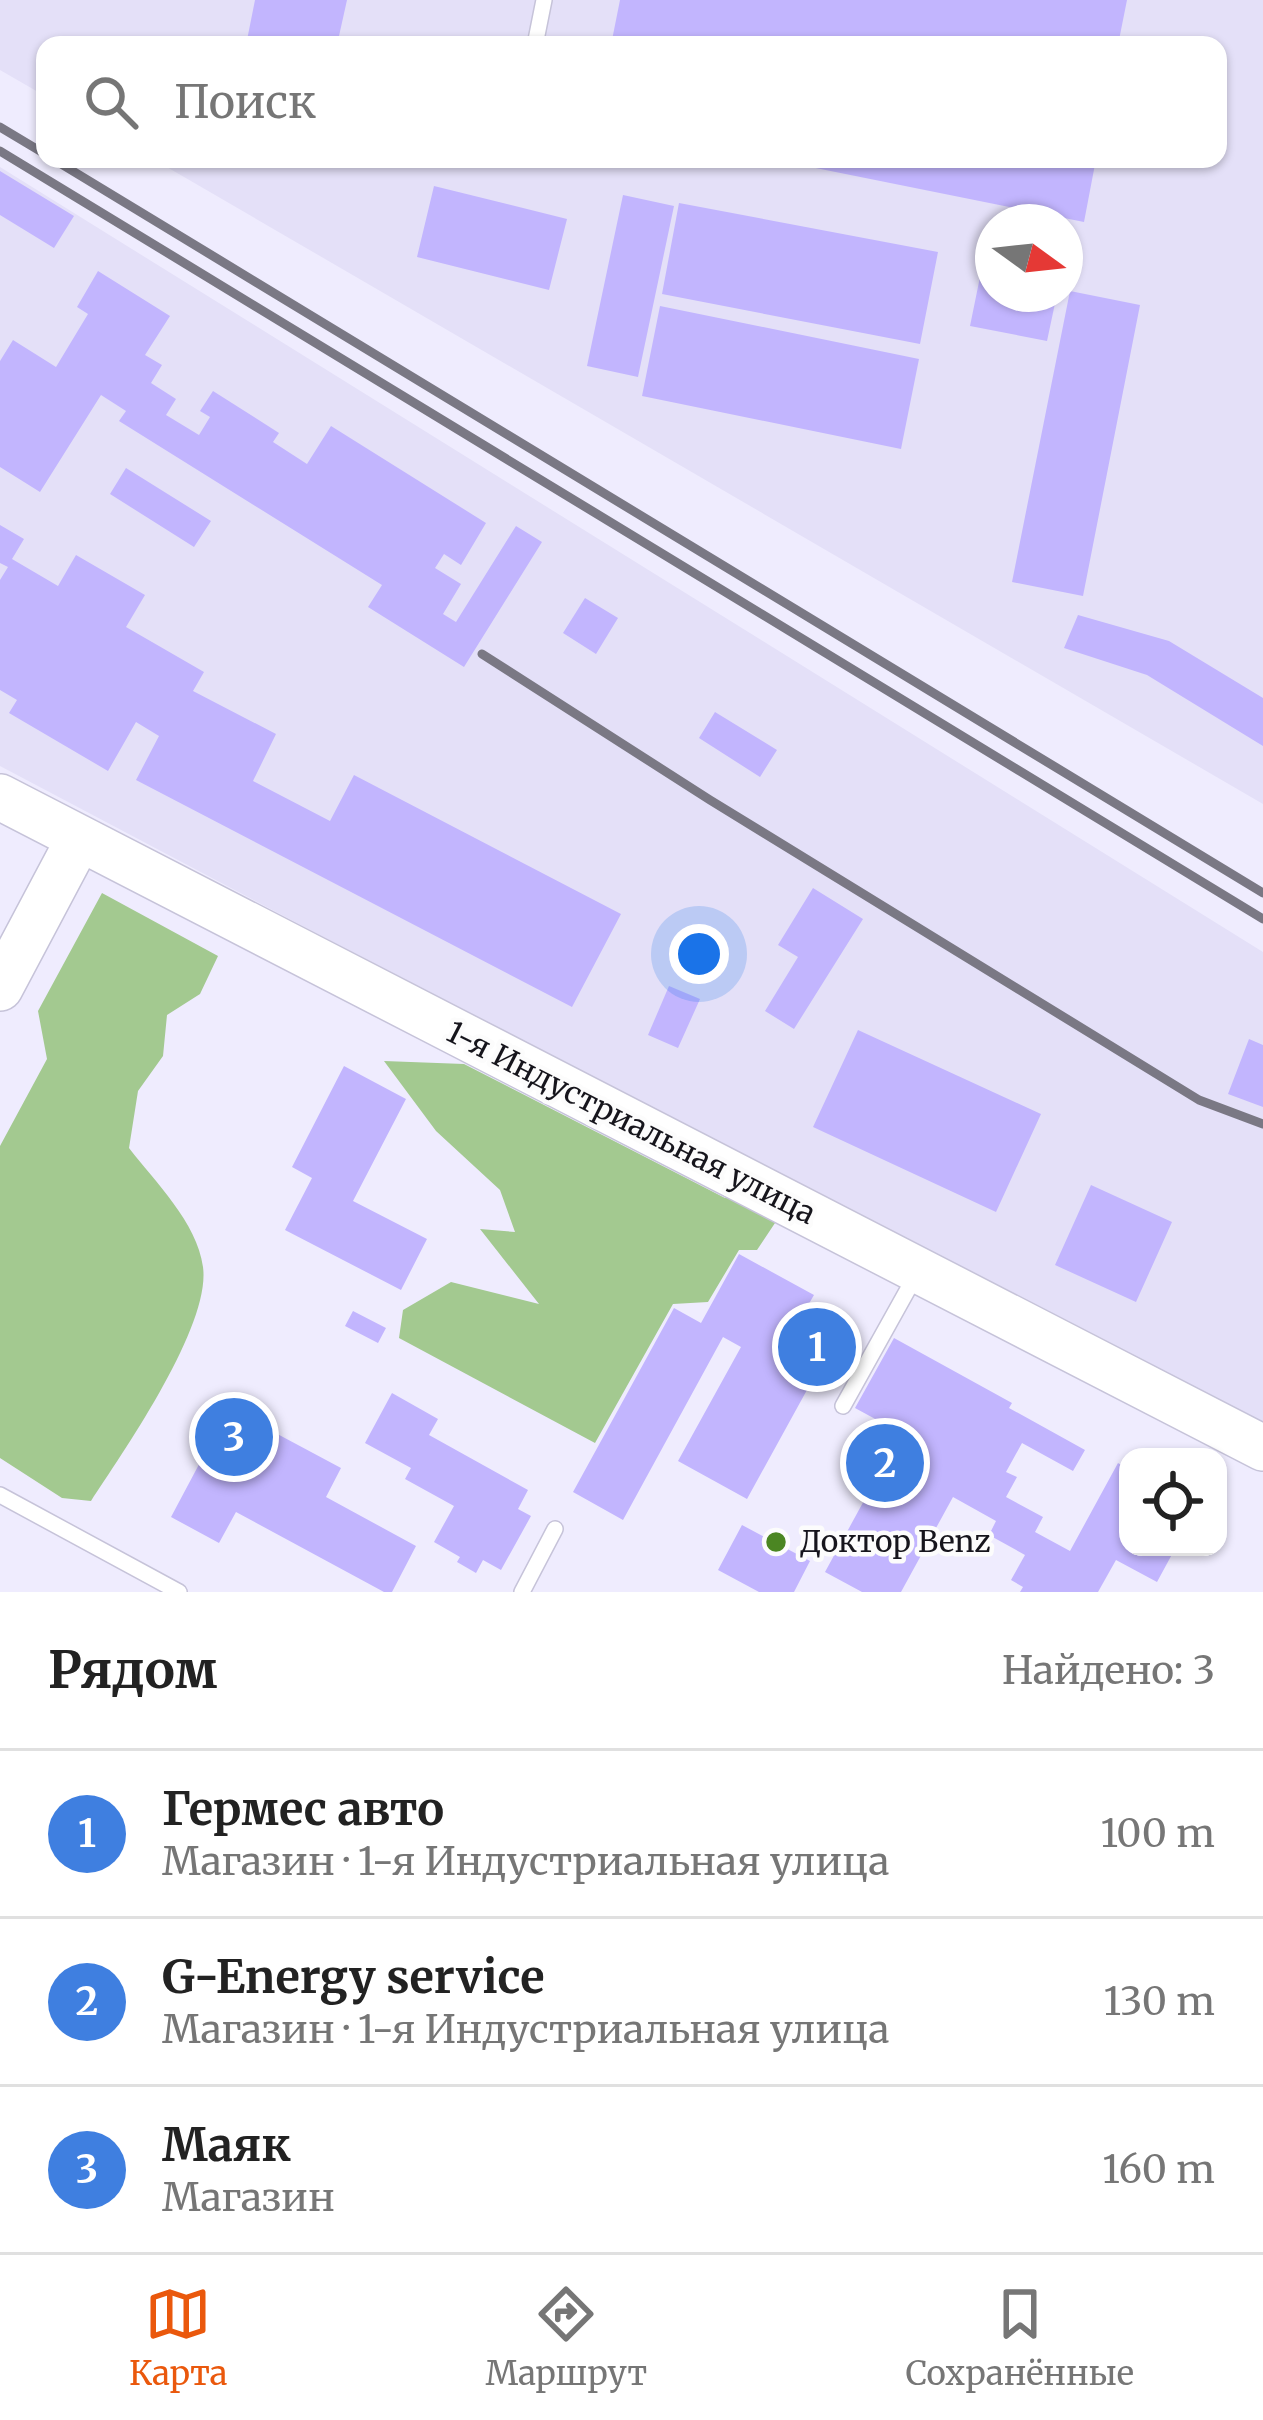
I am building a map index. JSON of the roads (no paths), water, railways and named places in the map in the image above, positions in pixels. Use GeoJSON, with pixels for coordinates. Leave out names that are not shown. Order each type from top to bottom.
{"type":"FeatureCollection","features":[{"type":"Feature","properties":{"kind":"main road","name":"1-я Индустриальная улица"},"geometry":{"type":"LineString","coordinates":[[0,797],[1263,1448]]}},
{"type":"Feature","properties":{"kind":"main road"},"geometry":{"type":"LineString","coordinates":[[0,988],[79,839]]}},
{"type":"Feature","properties":{"kind":"lane"},"geometry":{"type":"LineString","coordinates":[[538,36],[544,0]]}},
{"type":"Feature","properties":{"kind":"lane"},"geometry":{"type":"LineString","coordinates":[[843,1406],[918,1270]]}},
{"type":"Feature","properties":{"kind":"lane"},"geometry":{"type":"LineString","coordinates":[[0,1495],[179,1592]]}},
{"type":"Feature","properties":{"kind":"lane"},"geometry":{"type":"LineString","coordinates":[[522,1592],[555,1528]]}},
{"type":"Feature","properties":{"kind":"railway"},"geometry":{"type":"LineString","coordinates":[[0,127],[36,149]]}},
{"type":"Feature","properties":{"kind":"railway"},"geometry":{"type":"LineString","coordinates":[[0,151],[1263,919]]}},
{"type":"Feature","properties":{"kind":"railway"},"geometry":{"type":"LineString","coordinates":[[68,168],[1263,893]]}},
{"type":"Feature","properties":{"kind":"railway"},"geometry":{"type":"LineString","coordinates":[[482,654],[1199,1100],[1263,1124]]}},
{"type":"Feature","properties":{"kind":"place","name":"Гермес авто"},"geometry":{"type":"Point","coordinates":[817,1347]}},
{"type":"Feature","properties":{"kind":"place","name":"Маяк"},"geometry":{"type":"Point","coordinates":[234,1437]}},
{"type":"Feature","properties":{"kind":"place","name":"G-Energy service"},"geometry":{"type":"Point","coordinates":[885,1463]}},
{"type":"Feature","properties":{"kind":"place","name":"Доктор Benz"},"geometry":{"type":"Point","coordinates":[776,1542]}}]}
